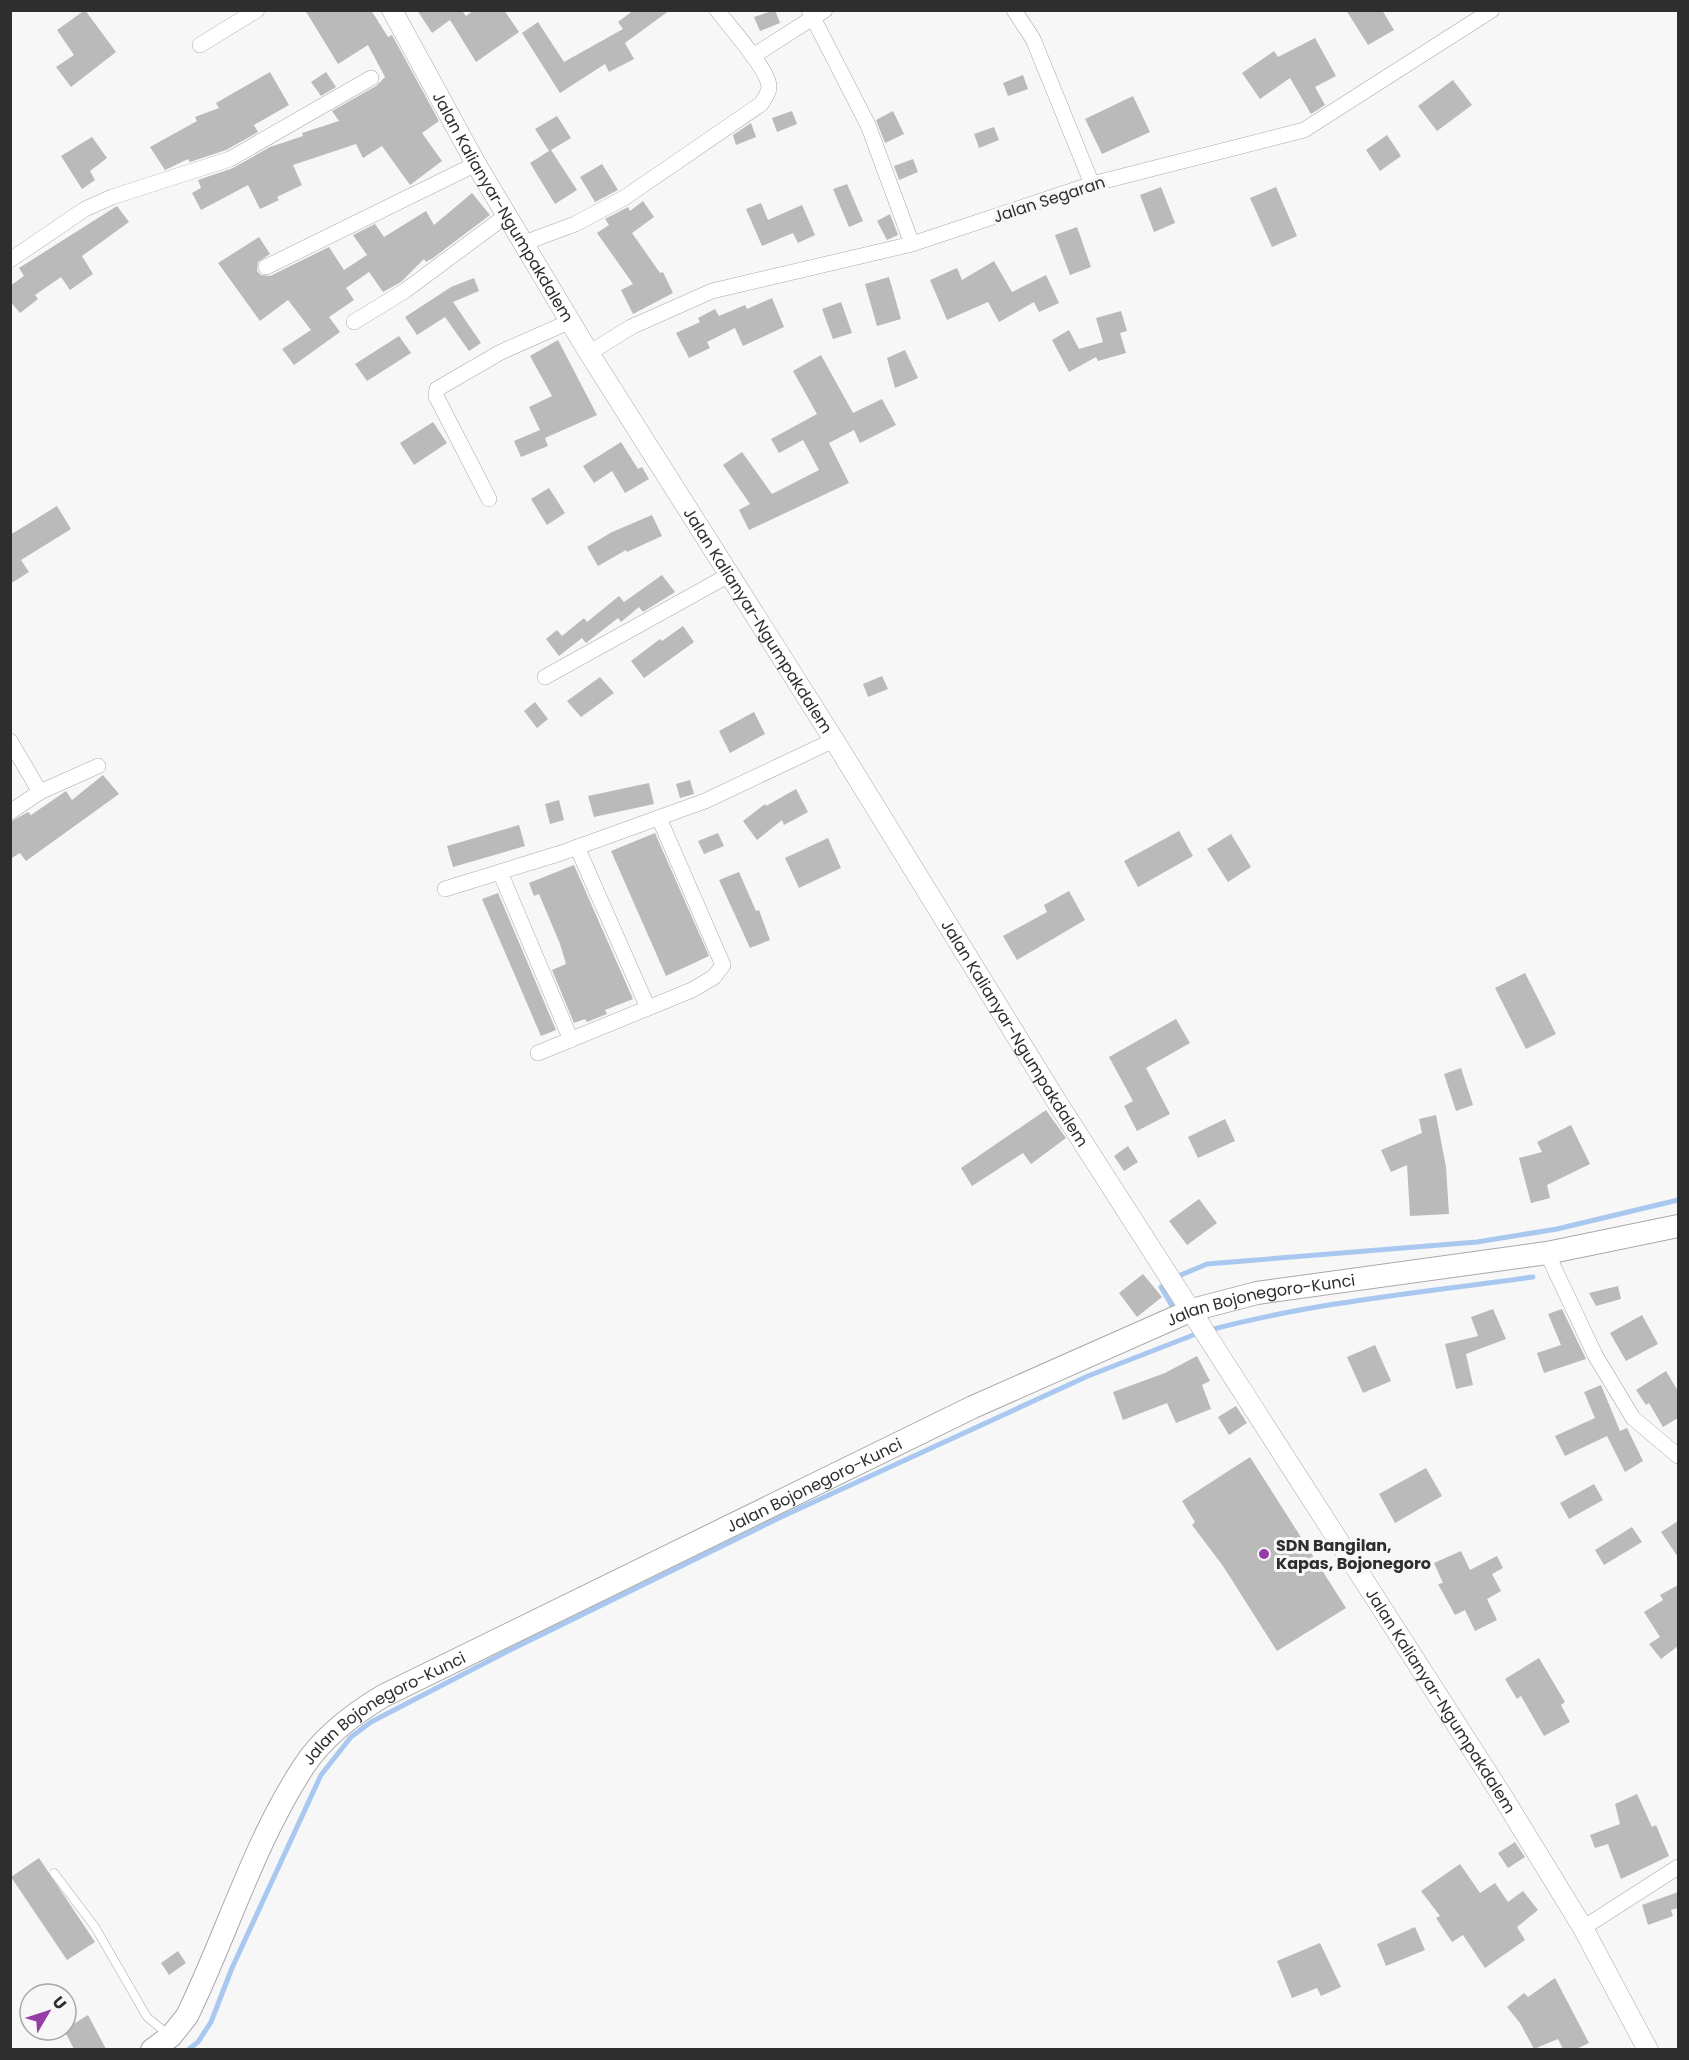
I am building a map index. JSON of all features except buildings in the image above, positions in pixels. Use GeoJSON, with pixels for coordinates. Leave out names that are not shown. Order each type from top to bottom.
{"type":"FeatureCollection","features":[{"type":"Feature","properties":{"kind":"main road","name":"Jalan Bojonegoro-Kunci"},"geometry":{"type":"LineString","coordinates":[[152,2049],[171,2036],[188,2016],[264,1841],[305,1765],[355,1713],[383,1696],[974,1407],[1192,1322],[1257,1293],[1547,1253],[1678,1226]]}},
{"type":"Feature","properties":{"kind":"street"},"geometry":{"type":"LineString","coordinates":[[200,45],[257,10]]}},
{"type":"Feature","properties":{"kind":"street","name":"Jalan Kalianyar-Ngumpakdalem"},"geometry":{"type":"LineString","coordinates":[[392,10],[476,164],[589,353],[834,740],[1057,1102],[1166,1269],[1177,1287],[1192,1322],[1583,1928],[1648,2049]]}},
{"type":"Feature","properties":{"kind":"street"},"geometry":{"type":"LineString","coordinates":[[524,243],[575,224],[624,198],[761,104],[768,94],[769,84],[753,56],[717,10]]}},
{"type":"Feature","properties":{"kind":"street"},"geometry":{"type":"LineString","coordinates":[[1014,10],[1033,39],[1092,184]]}},
{"type":"Feature","properties":{"kind":"street"},"geometry":{"type":"LineString","coordinates":[[753,56],[816,13],[868,125],[912,244]]}},
{"type":"Feature","properties":{"kind":"street","name":"Jalan Segaran"},"geometry":{"type":"LineString","coordinates":[[589,353],[655,315],[712,291],[912,244],[1092,184],[1304,130],[1481,13]]}},
{"type":"Feature","properties":{"kind":"street"},"geometry":{"type":"LineString","coordinates":[[10,260],[85,209],[112,197],[230,159],[372,78]]}},
{"type":"Feature","properties":{"kind":"street"},"geometry":{"type":"LineString","coordinates":[[266,267],[476,164]]}},
{"type":"Feature","properties":{"kind":"street"},"geometry":{"type":"LineString","coordinates":[[354,322],[406,290],[507,215]]}},
{"type":"Feature","properties":{"kind":"street"},"geometry":{"type":"LineString","coordinates":[[489,499],[436,396],[437,389],[501,352],[571,321]]}},
{"type":"Feature","properties":{"kind":"street"},"geometry":{"type":"LineString","coordinates":[[545,677],[729,576]]}},
{"type":"Feature","properties":{"kind":"street"},"geometry":{"type":"LineString","coordinates":[[446,889],[577,847],[705,801],[834,740]]}},
{"type":"Feature","properties":{"kind":"street"},"geometry":{"type":"LineString","coordinates":[[10,741],[40,792]]}},
{"type":"Feature","properties":{"kind":"street"},"geometry":{"type":"LineString","coordinates":[[10,812],[40,792],[98,766]]}},
{"type":"Feature","properties":{"kind":"street"},"geometry":{"type":"LineString","coordinates":[[538,1053],[692,990],[714,977],[723,965],[659,818]]}},
{"type":"Feature","properties":{"kind":"street"},"geometry":{"type":"LineString","coordinates":[[577,847],[648,1008]]}},
{"type":"Feature","properties":{"kind":"street"},"geometry":{"type":"LineString","coordinates":[[500,872],[571,1040]]}},
{"type":"Feature","properties":{"kind":"street"},"geometry":{"type":"LineString","coordinates":[[1547,1253],[1595,1355],[1633,1418],[1678,1456]]}},
{"type":"Feature","properties":{"kind":"street"},"geometry":{"type":"LineString","coordinates":[[1583,1928],[1678,1867]]}},
{"type":"Feature","properties":{"kind":"lane"},"geometry":{"type":"LineString","coordinates":[[54,1873],[95,1927],[147,2017],[171,2036]]}},
{"type":"Feature","properties":{"kind":"waterway"},"geometry":{"type":"LineString","coordinates":[[1176,1277],[1207,1264],[1477,1242],[1557,1229],[1678,1200]]}},
{"type":"Feature","properties":{"kind":"waterway"},"geometry":{"type":"LineString","coordinates":[[1210,1330],[1330,1305],[1533,1277]]}},
{"type":"Feature","properties":{"kind":"waterway"},"geometry":{"type":"LineString","coordinates":[[1168,1282],[1161,1287],[1175,1311]]}},
{"type":"Feature","properties":{"kind":"waterway"},"geometry":{"type":"LineString","coordinates":[[188,2050],[198,2042],[211,2022],[232,1968],[321,1775],[351,1737],[371,1722],[508,1651],[781,1517],[1088,1376],[1201,1332]]}},
{"type":"Feature","properties":{"kind":"place","name":"SDN Bangilan, Kapas, Bojonegoro"},"geometry":{"type":"Point","coordinates":[1264,1554]}}]}
